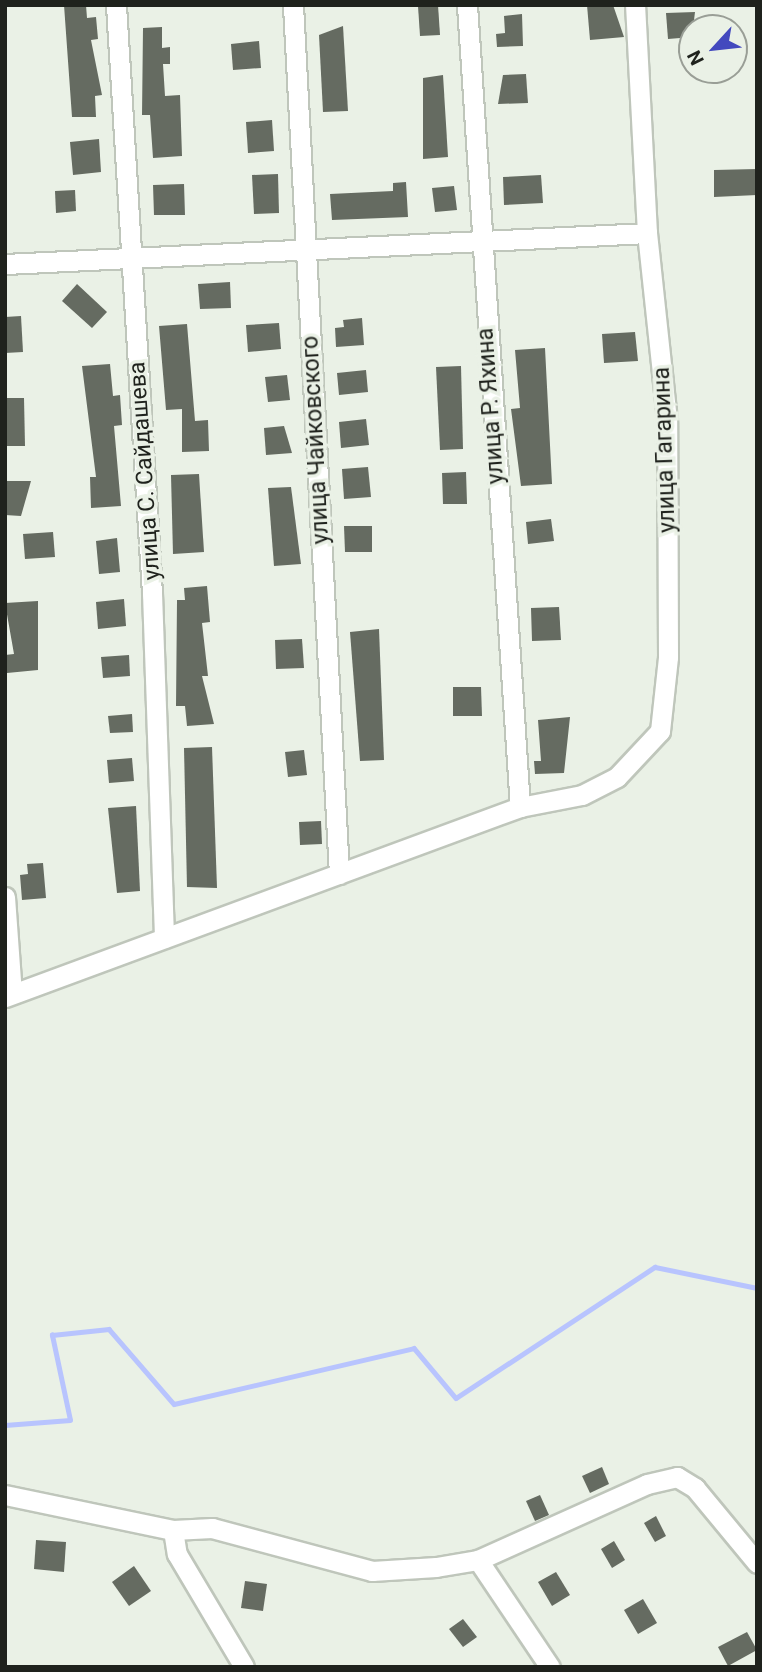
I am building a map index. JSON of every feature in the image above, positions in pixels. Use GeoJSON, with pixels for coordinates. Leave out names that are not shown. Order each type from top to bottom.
{"type":"FeatureCollection","features":[{"type":"Feature","properties":{"kind":"street","name":"улица С. Сайдашева"},"geometry":{"type":"LineString","coordinates":[[116,5],[152,593],[164,938]]}},
{"type":"Feature","properties":{"kind":"street","name":"улица Чайковского"},"geometry":{"type":"LineString","coordinates":[[293,5],[339,874]]}},
{"type":"Feature","properties":{"kind":"street","name":"улица Р. Яхина"},"geometry":{"type":"LineString","coordinates":[[467,5],[480,243],[520,807]]}},
{"type":"Feature","properties":{"kind":"street","name":"улица Гагарина"},"geometry":{"type":"LineString","coordinates":[[9,995],[520,807],[582,795],[617,777],[660,731],[668,657],[667,420],[647,233],[635,5]]}},
{"type":"Feature","properties":{"kind":"street"},"geometry":{"type":"LineString","coordinates":[[5,264],[306,247],[480,243],[647,233]]}},
{"type":"Feature","properties":{"kind":"street"},"geometry":{"type":"LineString","coordinates":[[5,897],[9,995]]}},
{"type":"Feature","properties":{"kind":"street"},"geometry":{"type":"LineString","coordinates":[[5,1495],[173,1530],[212,1528],[372,1571],[478,1560],[648,1484],[677,1477],[695,1488],[757,1563]]}},
{"type":"Feature","properties":{"kind":"street"},"geometry":{"type":"LineString","coordinates":[[173,1530],[177,1554],[244,1667]]}},
{"type":"Feature","properties":{"kind":"street"},"geometry":{"type":"LineString","coordinates":[[478,1560],[550,1667]]}},
{"type":"Feature","properties":{"kind":"building"},"geometry":{"type":"Polygon","coordinates":[[[64,5],[86,5],[87,18],[96,17],[98,39],[91,40],[102,95],[95,96],[96,117],[72,117],[64,5]]]}},
{"type":"Feature","properties":{"kind":"building"},"geometry":{"type":"Polygon","coordinates":[[[438,5],[440,35],[420,36],[418,6],[438,5]]]}},
{"type":"Feature","properties":{"kind":"building"},"geometry":{"type":"Polygon","coordinates":[[[587,5],[613,5],[624,37],[590,40],[587,5]]]}},
{"type":"Feature","properties":{"kind":"building"},"geometry":{"type":"Polygon","coordinates":[[[695,12],[678,14],[678,38],[668,39],[666,13],[695,12]]]}},
{"type":"Feature","properties":{"kind":"building"},"geometry":{"type":"Polygon","coordinates":[[[522,14],[523,46],[497,47],[496,34],[505,33],[504,16],[522,14]]]}},
{"type":"Feature","properties":{"kind":"building"},"geometry":{"type":"Polygon","coordinates":[[[343,26],[348,111],[323,112],[319,35],[343,26]]]}},
{"type":"Feature","properties":{"kind":"building"},"geometry":{"type":"Polygon","coordinates":[[[162,27],[162,48],[170,47],[170,64],[163,64],[165,96],[180,95],[182,156],[153,158],[150,115],[142,115],[143,28],[162,27]]]}},
{"type":"Feature","properties":{"kind":"building"},"geometry":{"type":"Polygon","coordinates":[[[259,41],[261,68],[233,70],[231,44],[259,41]]]}},
{"type":"Feature","properties":{"kind":"building"},"geometry":{"type":"Polygon","coordinates":[[[526,74],[528,103],[498,104],[503,75],[526,74]]]}},
{"type":"Feature","properties":{"kind":"building"},"geometry":{"type":"Polygon","coordinates":[[[443,75],[448,157],[423,159],[423,78],[443,75]]]}},
{"type":"Feature","properties":{"kind":"building"},"geometry":{"type":"Polygon","coordinates":[[[272,120],[274,151],[248,153],[246,122],[272,120]]]}},
{"type":"Feature","properties":{"kind":"building"},"geometry":{"type":"Polygon","coordinates":[[[99,139],[101,172],[73,175],[70,142],[99,139]]]}},
{"type":"Feature","properties":{"kind":"building"},"geometry":{"type":"Polygon","coordinates":[[[757,169],[757,195],[714,197],[714,170],[757,169]]]}},
{"type":"Feature","properties":{"kind":"building"},"geometry":{"type":"Polygon","coordinates":[[[278,174],[279,213],[254,214],[252,175],[278,174]]]}},
{"type":"Feature","properties":{"kind":"building"},"geometry":{"type":"Polygon","coordinates":[[[541,175],[543,203],[504,205],[503,177],[541,175]]]}},
{"type":"Feature","properties":{"kind":"building"},"geometry":{"type":"Polygon","coordinates":[[[406,182],[408,217],[332,220],[330,194],[393,191],[393,183],[406,182]]]}},
{"type":"Feature","properties":{"kind":"building"},"geometry":{"type":"Polygon","coordinates":[[[184,184],[185,215],[154,215],[153,185],[184,184]]]}},
{"type":"Feature","properties":{"kind":"building"},"geometry":{"type":"Polygon","coordinates":[[[454,186],[457,210],[435,212],[432,188],[454,186]]]}},
{"type":"Feature","properties":{"kind":"building"},"geometry":{"type":"Polygon","coordinates":[[[75,190],[76,211],[56,213],[55,191],[75,190]]]}},
{"type":"Feature","properties":{"kind":"building"},"geometry":{"type":"Polygon","coordinates":[[[230,282],[231,308],[200,309],[198,284],[230,282]]]}},
{"type":"Feature","properties":{"kind":"building"},"geometry":{"type":"Polygon","coordinates":[[[77,284],[107,312],[92,328],[62,301],[77,284]]]}},
{"type":"Feature","properties":{"kind":"building"},"geometry":{"type":"Polygon","coordinates":[[[21,316],[23,352],[5,353],[5,317],[21,316]]]}},
{"type":"Feature","properties":{"kind":"building"},"geometry":{"type":"Polygon","coordinates":[[[362,318],[364,345],[336,347],[335,328],[344,327],[343,320],[362,318]]]}},
{"type":"Feature","properties":{"kind":"building"},"geometry":{"type":"Polygon","coordinates":[[[279,323],[281,349],[248,352],[246,325],[279,323]]]}},
{"type":"Feature","properties":{"kind":"building"},"geometry":{"type":"Polygon","coordinates":[[[187,324],[195,421],[208,420],[209,451],[182,452],[182,409],[166,410],[159,326],[187,324]]]}},
{"type":"Feature","properties":{"kind":"building"},"geometry":{"type":"Polygon","coordinates":[[[635,332],[638,361],[604,363],[602,334],[635,332]]]}},
{"type":"Feature","properties":{"kind":"building"},"geometry":{"type":"Polygon","coordinates":[[[545,348],[552,484],[521,486],[511,409],[520,408],[515,350],[545,348]]]}},
{"type":"Feature","properties":{"kind":"building"},"geometry":{"type":"Polygon","coordinates":[[[110,364],[113,396],[120,395],[122,425],[114,426],[121,506],[91,508],[90,477],[96,477],[82,366],[110,364]]]}},
{"type":"Feature","properties":{"kind":"building"},"geometry":{"type":"Polygon","coordinates":[[[461,366],[463,449],[440,450],[436,367],[461,366]]]}},
{"type":"Feature","properties":{"kind":"building"},"geometry":{"type":"Polygon","coordinates":[[[366,370],[368,392],[339,395],[337,373],[366,370]]]}},
{"type":"Feature","properties":{"kind":"building"},"geometry":{"type":"Polygon","coordinates":[[[287,375],[290,400],[268,402],[265,377],[287,375]]]}},
{"type":"Feature","properties":{"kind":"building"},"geometry":{"type":"Polygon","coordinates":[[[5,398],[24,398],[25,446],[5,446],[5,398]]]}},
{"type":"Feature","properties":{"kind":"building"},"geometry":{"type":"Polygon","coordinates":[[[366,419],[369,445],[341,448],[339,422],[366,419]]]}},
{"type":"Feature","properties":{"kind":"building"},"geometry":{"type":"Polygon","coordinates":[[[284,426],[292,453],[266,455],[264,428],[284,426]]]}},
{"type":"Feature","properties":{"kind":"building"},"geometry":{"type":"Polygon","coordinates":[[[368,467],[371,497],[344,499],[342,469],[368,467]]]}},
{"type":"Feature","properties":{"kind":"building"},"geometry":{"type":"Polygon","coordinates":[[[466,472],[467,504],[443,504],[442,473],[466,472]]]}},
{"type":"Feature","properties":{"kind":"building"},"geometry":{"type":"Polygon","coordinates":[[[199,474],[204,552],[173,554],[171,475],[199,474]]]}},
{"type":"Feature","properties":{"kind":"building"},"geometry":{"type":"Polygon","coordinates":[[[5,481],[31,481],[21,516],[5,515],[5,481]]]}},
{"type":"Feature","properties":{"kind":"building"},"geometry":{"type":"Polygon","coordinates":[[[291,487],[301,564],[274,566],[268,488],[291,487]]]}},
{"type":"Feature","properties":{"kind":"building"},"geometry":{"type":"Polygon","coordinates":[[[551,519],[554,541],[528,544],[526,522],[551,519]]]}},
{"type":"Feature","properties":{"kind":"building"},"geometry":{"type":"Polygon","coordinates":[[[344,526],[372,526],[372,552],[345,552],[344,526]]]}},
{"type":"Feature","properties":{"kind":"building"},"geometry":{"type":"Polygon","coordinates":[[[53,532],[55,557],[25,559],[23,534],[53,532]]]}},
{"type":"Feature","properties":{"kind":"building"},"geometry":{"type":"Polygon","coordinates":[[[117,538],[120,572],[99,574],[96,541],[117,538]]]}},
{"type":"Feature","properties":{"kind":"building"},"geometry":{"type":"Polygon","coordinates":[[[207,586],[210,622],[202,623],[208,676],[202,676],[214,724],[187,726],[185,706],[176,706],[177,600],[185,600],[184,588],[207,586]]]}},
{"type":"Feature","properties":{"kind":"building"},"geometry":{"type":"Polygon","coordinates":[[[124,599],[126,626],[98,629],[96,602],[124,599]]]}},
{"type":"Feature","properties":{"kind":"building"},"geometry":{"type":"Polygon","coordinates":[[[38,601],[38,670],[7,673],[5,655],[14,654],[5,603],[38,601]]]}},
{"type":"Feature","properties":{"kind":"building"},"geometry":{"type":"Polygon","coordinates":[[[559,607],[561,640],[532,641],[531,608],[559,607]]]}},
{"type":"Feature","properties":{"kind":"building"},"geometry":{"type":"Polygon","coordinates":[[[379,629],[384,760],[360,761],[350,632],[379,629]]]}},
{"type":"Feature","properties":{"kind":"building"},"geometry":{"type":"Polygon","coordinates":[[[302,639],[304,668],[276,669],[275,640],[302,639]]]}},
{"type":"Feature","properties":{"kind":"building"},"geometry":{"type":"Polygon","coordinates":[[[129,655],[130,676],[103,678],[101,657],[129,655]]]}},
{"type":"Feature","properties":{"kind":"building"},"geometry":{"type":"Polygon","coordinates":[[[453,687],[481,687],[482,716],[453,716],[453,687]]]}},
{"type":"Feature","properties":{"kind":"building"},"geometry":{"type":"Polygon","coordinates":[[[132,714],[133,732],[110,733],[108,716],[132,714]]]}},
{"type":"Feature","properties":{"kind":"building"},"geometry":{"type":"Polygon","coordinates":[[[570,717],[564,773],[535,774],[534,761],[541,761],[538,720],[570,717]]]}},
{"type":"Feature","properties":{"kind":"building"},"geometry":{"type":"Polygon","coordinates":[[[212,747],[217,888],[187,887],[184,748],[212,747]]]}},
{"type":"Feature","properties":{"kind":"building"},"geometry":{"type":"Polygon","coordinates":[[[304,750],[307,775],[288,777],[285,752],[304,750]]]}},
{"type":"Feature","properties":{"kind":"building"},"geometry":{"type":"Polygon","coordinates":[[[132,758],[134,781],[109,783],[107,760],[132,758]]]}},
{"type":"Feature","properties":{"kind":"building"},"geometry":{"type":"Polygon","coordinates":[[[136,806],[140,891],[117,893],[108,808],[136,806]]]}},
{"type":"Feature","properties":{"kind":"building"},"geometry":{"type":"Polygon","coordinates":[[[321,821],[322,844],[300,845],[299,822],[321,821]]]}},
{"type":"Feature","properties":{"kind":"building"},"geometry":{"type":"Polygon","coordinates":[[[43,863],[46,898],[22,900],[20,875],[28,874],[27,864],[43,863]]]}},
{"type":"Feature","properties":{"kind":"building"},"geometry":{"type":"Polygon","coordinates":[[[602,1467],[609,1484],[590,1493],[582,1476],[602,1467]]]}},
{"type":"Feature","properties":{"kind":"building"},"geometry":{"type":"Polygon","coordinates":[[[540,1495],[549,1515],[535,1521],[526,1501],[540,1495]]]}},
{"type":"Feature","properties":{"kind":"building"},"geometry":{"type":"Polygon","coordinates":[[[656,1516],[666,1536],[655,1542],[644,1523],[656,1516]]]}},
{"type":"Feature","properties":{"kind":"building"},"geometry":{"type":"Polygon","coordinates":[[[36,1540],[66,1542],[64,1572],[34,1569],[36,1540]]]}},
{"type":"Feature","properties":{"kind":"building"},"geometry":{"type":"Polygon","coordinates":[[[614,1541],[625,1560],[612,1568],[601,1549],[614,1541]]]}},
{"type":"Feature","properties":{"kind":"building"},"geometry":{"type":"Polygon","coordinates":[[[134,1566],[151,1591],[129,1606],[112,1582],[134,1566]]]}},
{"type":"Feature","properties":{"kind":"building"},"geometry":{"type":"Polygon","coordinates":[[[556,1572],[570,1595],[552,1606],[538,1582],[556,1572]]]}},
{"type":"Feature","properties":{"kind":"building"},"geometry":{"type":"Polygon","coordinates":[[[245,1581],[267,1584],[263,1611],[241,1608],[245,1581]]]}},
{"type":"Feature","properties":{"kind":"building"},"geometry":{"type":"Polygon","coordinates":[[[643,1599],[657,1623],[638,1634],[624,1610],[643,1599]]]}},
{"type":"Feature","properties":{"kind":"building"},"geometry":{"type":"Polygon","coordinates":[[[463,1619],[477,1637],[463,1647],[449,1629],[463,1619]]]}},
{"type":"Feature","properties":{"kind":"building"},"geometry":{"type":"Polygon","coordinates":[[[747,1632],[757,1650],[728,1666],[718,1647],[747,1632]]]}},
{"type":"Feature","properties":{"kind":"waterway"},"geometry":{"type":"LineString","coordinates":[[5,1425],[70,1420],[52,1335],[109,1329],[174,1404],[414,1348],[456,1398],[655,1267],[757,1288]]}}]}
